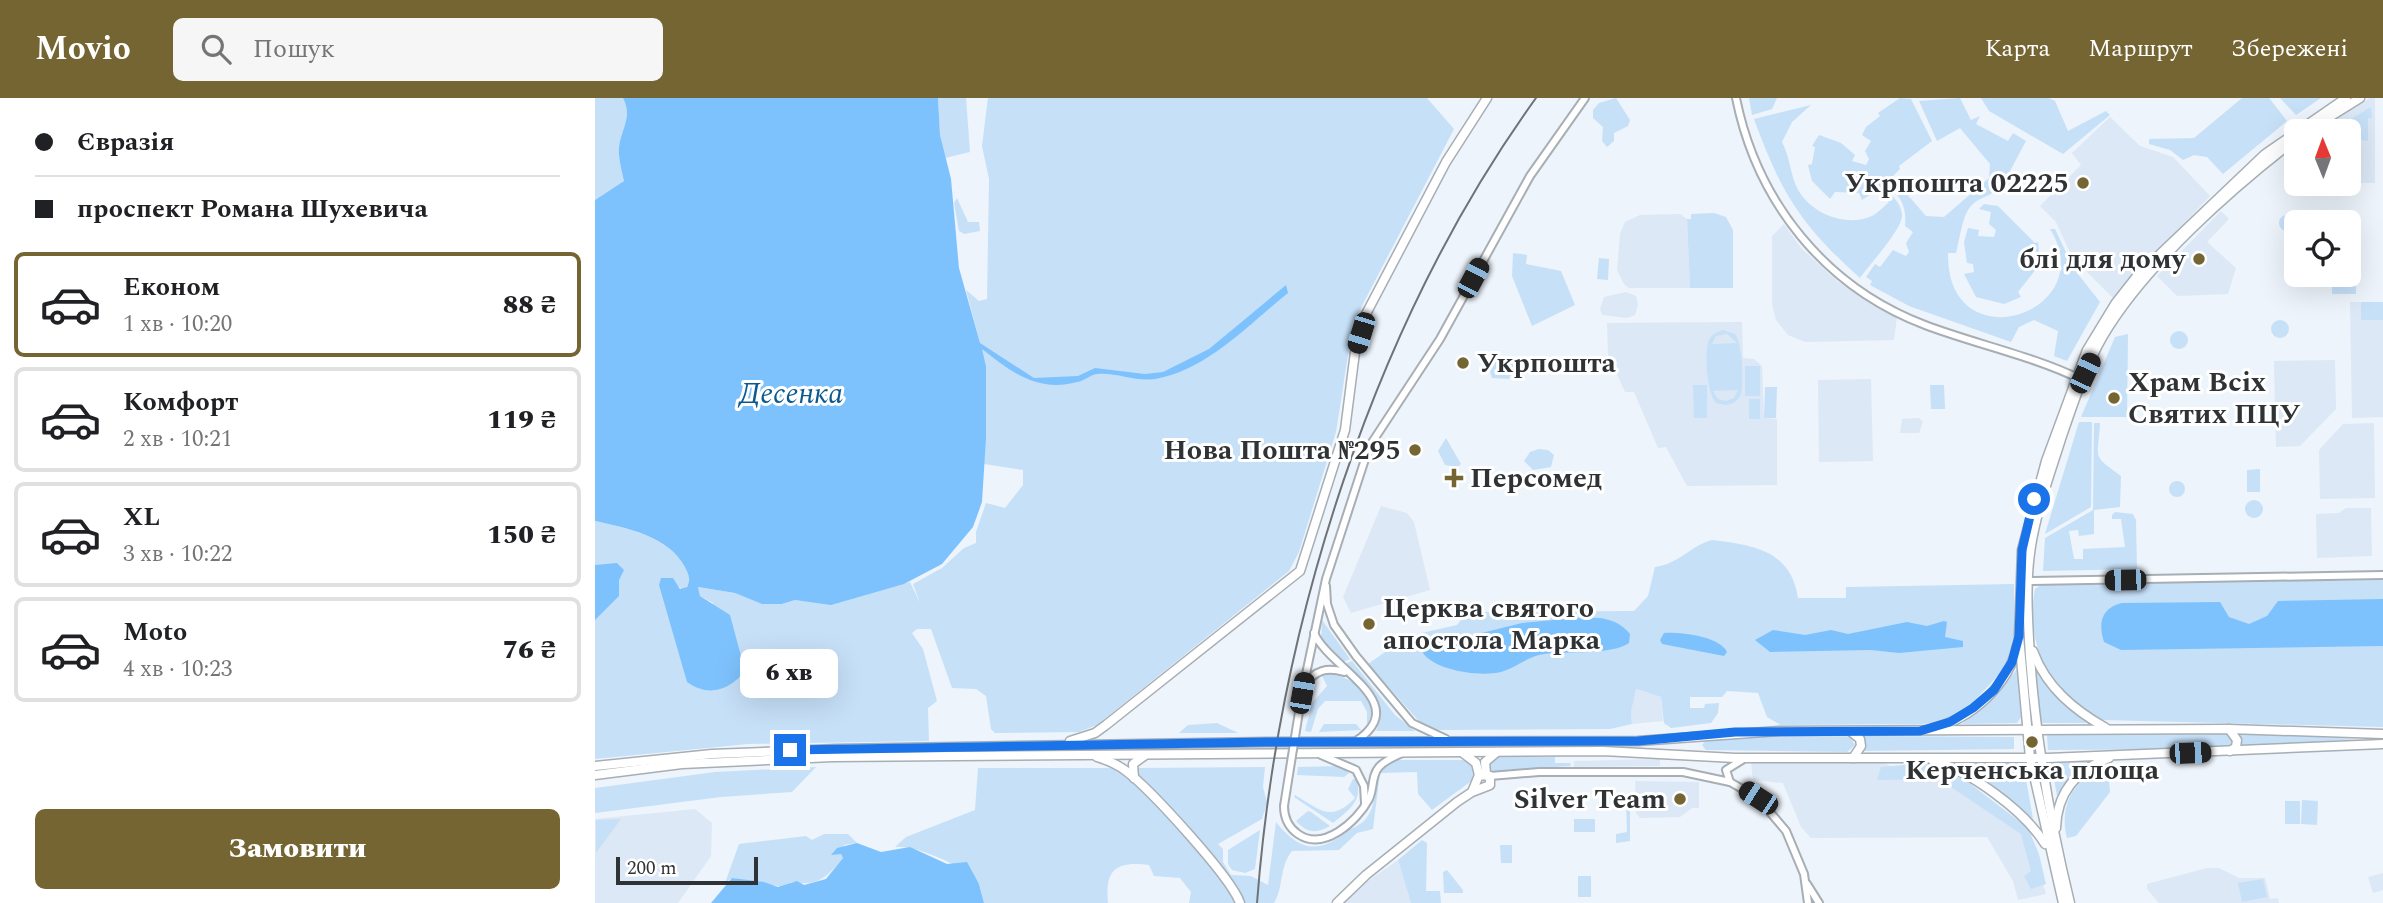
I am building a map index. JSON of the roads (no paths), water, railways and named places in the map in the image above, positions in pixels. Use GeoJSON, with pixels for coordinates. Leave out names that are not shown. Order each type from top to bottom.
{"type":"FeatureCollection","features":[{"type":"Feature","properties":{"kind":"main road"},"geometry":{"type":"LineString","coordinates":[[1054,745],[1095,733],[1300,571],[1345,430],[1353,362],[1366,314],[1446,162],[1487,98]]}},
{"type":"Feature","properties":{"kind":"main road"},"geometry":{"type":"LineString","coordinates":[[2063,903],[2035,758],[2019,636],[2020,569],[2028,519],[2097,333],[2137,276],[2265,154],[2346,98]]}},
{"type":"Feature","properties":{"kind":"main road"},"geometry":{"type":"LineString","coordinates":[[2326,119],[2360,98]]}},
{"type":"Feature","properties":{"kind":"main road"},"geometry":{"type":"LineString","coordinates":[[2031,730],[2027,581],[2037,518],[2079,379],[2103,336],[2152,272],[2210,213],[2284,149]]}},
{"type":"Feature","properties":{"kind":"main road"},"geometry":{"type":"LineString","coordinates":[[1920,731],[1959,718],[1986,698],[2007,672],[2019,636]]}},
{"type":"Feature","properties":{"kind":"main road"},"geometry":{"type":"LineString","coordinates":[[2029,638],[2038,665],[2055,689],[2077,710],[2109,730]]}},
{"type":"Feature","properties":{"kind":"main road"},"geometry":{"type":"LineString","coordinates":[[595,766],[745,752],[1054,745],[1638,741],[1705,735],[1850,731],[2229,729],[2383,734]]}},
{"type":"Feature","properties":{"kind":"main road"},"geometry":{"type":"LineString","coordinates":[[2227,752],[2236,747],[2237,740],[2229,729]]}},
{"type":"Feature","properties":{"kind":"main road"},"geometry":{"type":"LineString","coordinates":[[1850,731],[1860,739],[1861,746],[1853,758]]}},
{"type":"Feature","properties":{"kind":"main road"},"geometry":{"type":"LineString","coordinates":[[1705,735],[1699,747],[1709,756]]}},
{"type":"Feature","properties":{"kind":"main road"},"geometry":{"type":"LineString","coordinates":[[595,775],[745,760],[1500,751],[1648,751],[1751,758],[2035,758],[2383,744]]}},
{"type":"Feature","properties":{"kind":"main road"},"geometry":{"type":"LineString","coordinates":[[1337,903],[1366,875],[1485,780],[1485,762],[1500,751]]}},
{"type":"Feature","properties":{"kind":"main road"},"geometry":{"type":"LineString","coordinates":[[1460,752],[1476,762],[1485,780]]}},
{"type":"Feature","properties":{"kind":"main road"},"geometry":{"type":"LineString","coordinates":[[1134,778],[1133,763],[1147,754]]}},
{"type":"Feature","properties":{"kind":"main road"},"geometry":{"type":"LineString","coordinates":[[1090,755],[1116,764],[1134,778],[1224,875],[1240,903]]}},
{"type":"Feature","properties":{"kind":"main road"},"geometry":{"type":"LineString","coordinates":[[2070,903],[2053,849],[2056,814],[2068,786],[2093,764],[2118,755]]}},
{"type":"Feature","properties":{"kind":"main road"},"geometry":{"type":"LineString","coordinates":[[1922,757],[1952,767],[2024,816],[2053,849]]}},
{"type":"Feature","properties":{"kind":"street"},"geometry":{"type":"LineString","coordinates":[[1405,752],[1379,767],[1365,805],[1341,829],[1318,841],[1295,832],[1286,820],[1284,806],[1313,631],[1351,496],[1373,438],[1440,339],[1530,176],[1585,98]]}},
{"type":"Feature","properties":{"kind":"street"},"geometry":{"type":"LineString","coordinates":[[1736,98],[1746,136],[1782,212],[1804,244],[1841,278],[1875,301],[1921,324],[2079,379]]}},
{"type":"Feature","properties":{"kind":"street"},"geometry":{"type":"LineString","coordinates":[[2027,581],[2383,575]]}},
{"type":"Feature","properties":{"kind":"street"},"geometry":{"type":"LineString","coordinates":[[1326,579],[1330,614],[1356,656],[1412,723],[1422,730],[1454,742]]}},
{"type":"Feature","properties":{"kind":"street"},"geometry":{"type":"LineString","coordinates":[[1313,631],[1318,642],[1370,694],[1377,709],[1372,729],[1356,741]]}},
{"type":"Feature","properties":{"kind":"street"},"geometry":{"type":"LineString","coordinates":[[1302,693],[1309,679],[1318,672],[1332,669],[1349,674]]}},
{"type":"Feature","properties":{"kind":"street"},"geometry":{"type":"LineString","coordinates":[[1319,755],[1356,770],[1364,786],[1365,805]]}},
{"type":"Feature","properties":{"kind":"street"},"geometry":{"type":"LineString","coordinates":[[1730,782],[1726,774],[1729,766],[1751,758]]}},
{"type":"Feature","properties":{"kind":"street"},"geometry":{"type":"LineString","coordinates":[[1485,780],[1539,772],[1683,772],[1730,782],[1758,798],[1775,816],[1794,846],[1806,882],[1808,903]]}},
{"type":"Feature","properties":{"kind":"street"},"geometry":{"type":"LineString","coordinates":[[1806,882],[1819,903]]}},
{"type":"Feature","properties":{"kind":"water","name":"Десенка"},"geometry":{"type":"Polygon","coordinates":[[[623,98],[938,98],[940,135],[951,179],[959,268],[980,343],[1034,378],[1078,376],[1095,368],[1145,374],[1163,372],[1209,349],[1286,285],[1288,293],[1226,345],[1192,367],[1155,379],[1097,374],[1077,382],[1050,385],[1026,378],[982,349],[986,366],[986,438],[982,502],[973,527],[942,564],[904,584],[831,605],[795,600],[782,604],[762,604],[735,593],[698,587],[700,596],[730,615],[745,671],[732,683],[718,690],[695,687],[687,682],[659,585],[661,578],[673,578],[680,589],[687,587],[689,577],[685,567],[678,556],[658,541],[633,530],[595,521],[595,200],[624,181],[619,151],[627,117],[623,98]]]}},
{"type":"Feature","properties":{"kind":"water"},"geometry":{"type":"Polygon","coordinates":[[[617,563],[624,570],[619,580],[619,596],[595,620],[595,565],[617,563]]]}},
{"type":"Feature","properties":{"kind":"water"},"geometry":{"type":"Polygon","coordinates":[[[2383,599],[2383,646],[2121,650],[2104,642],[2101,629],[2105,613],[2122,603],[2220,602],[2229,617],[2249,624],[2267,616],[2278,601],[2383,599]]]}},
{"type":"Feature","properties":{"kind":"water"},"geometry":{"type":"Polygon","coordinates":[[[1586,617],[1604,619],[1620,625],[1630,634],[1629,643],[1601,651],[1539,655],[1504,671],[1485,674],[1449,668],[1429,659],[1423,653],[1425,647],[1522,623],[1586,617]]]}},
{"type":"Feature","properties":{"kind":"water"},"geometry":{"type":"Polygon","coordinates":[[[1907,622],[1927,626],[1947,622],[1945,637],[1963,641],[1963,647],[1899,653],[1871,650],[1770,652],[1755,640],[1773,630],[1805,635],[1831,630],[1848,634],[1907,622]]]}},
{"type":"Feature","properties":{"kind":"water"},"geometry":{"type":"Polygon","coordinates":[[[1664,633],[1689,634],[1708,639],[1727,652],[1724,656],[1662,644],[1660,640],[1664,633]]]}},
{"type":"Feature","properties":{"kind":"water"},"geometry":{"type":"Polygon","coordinates":[[[857,843],[881,852],[910,847],[947,864],[967,862],[979,884],[984,903],[711,903],[732,878],[764,882],[778,887],[797,881],[804,885],[826,879],[843,858],[841,854],[831,855],[837,848],[857,843]]]}},
{"type":"Feature","properties":{"kind":"tram line"},"geometry":{"type":"LineString","coordinates":[[1257,903],[1268,798],[1287,692],[1312,586],[1343,481],[1382,379],[1427,280],[1478,186],[1536,98]]}},
{"type":"Feature","properties":{"kind":"place","name":"Укрпошта 02225"},"geometry":{"type":"Point","coordinates":[2083,183]}},
{"type":"Feature","properties":{"kind":"place","name":"блі для дому"},"geometry":{"type":"Point","coordinates":[2199,259]}},
{"type":"Feature","properties":{"kind":"place","name":"Укрпошта"},"geometry":{"type":"Point","coordinates":[1463,363]}},
{"type":"Feature","properties":{"kind":"place","name":"Храм Всіх Святих ПЦУ"},"geometry":{"type":"Point","coordinates":[2114,398]}},
{"type":"Feature","properties":{"kind":"place","name":"Нова Пошта №295"},"geometry":{"type":"Point","coordinates":[1415,450]}},
{"type":"Feature","properties":{"kind":"place","name":"Персомед"},"geometry":{"type":"Point","coordinates":[1454,478]}},
{"type":"Feature","properties":{"kind":"place","name":"Церква святого апостола Марка"},"geometry":{"type":"Point","coordinates":[1369,624]}},
{"type":"Feature","properties":{"kind":"place","name":"Керченська площа"},"geometry":{"type":"Point","coordinates":[2032,742]}},
{"type":"Feature","properties":{"kind":"place","name":"Silver Team"},"geometry":{"type":"Point","coordinates":[1680,799]}}]}
